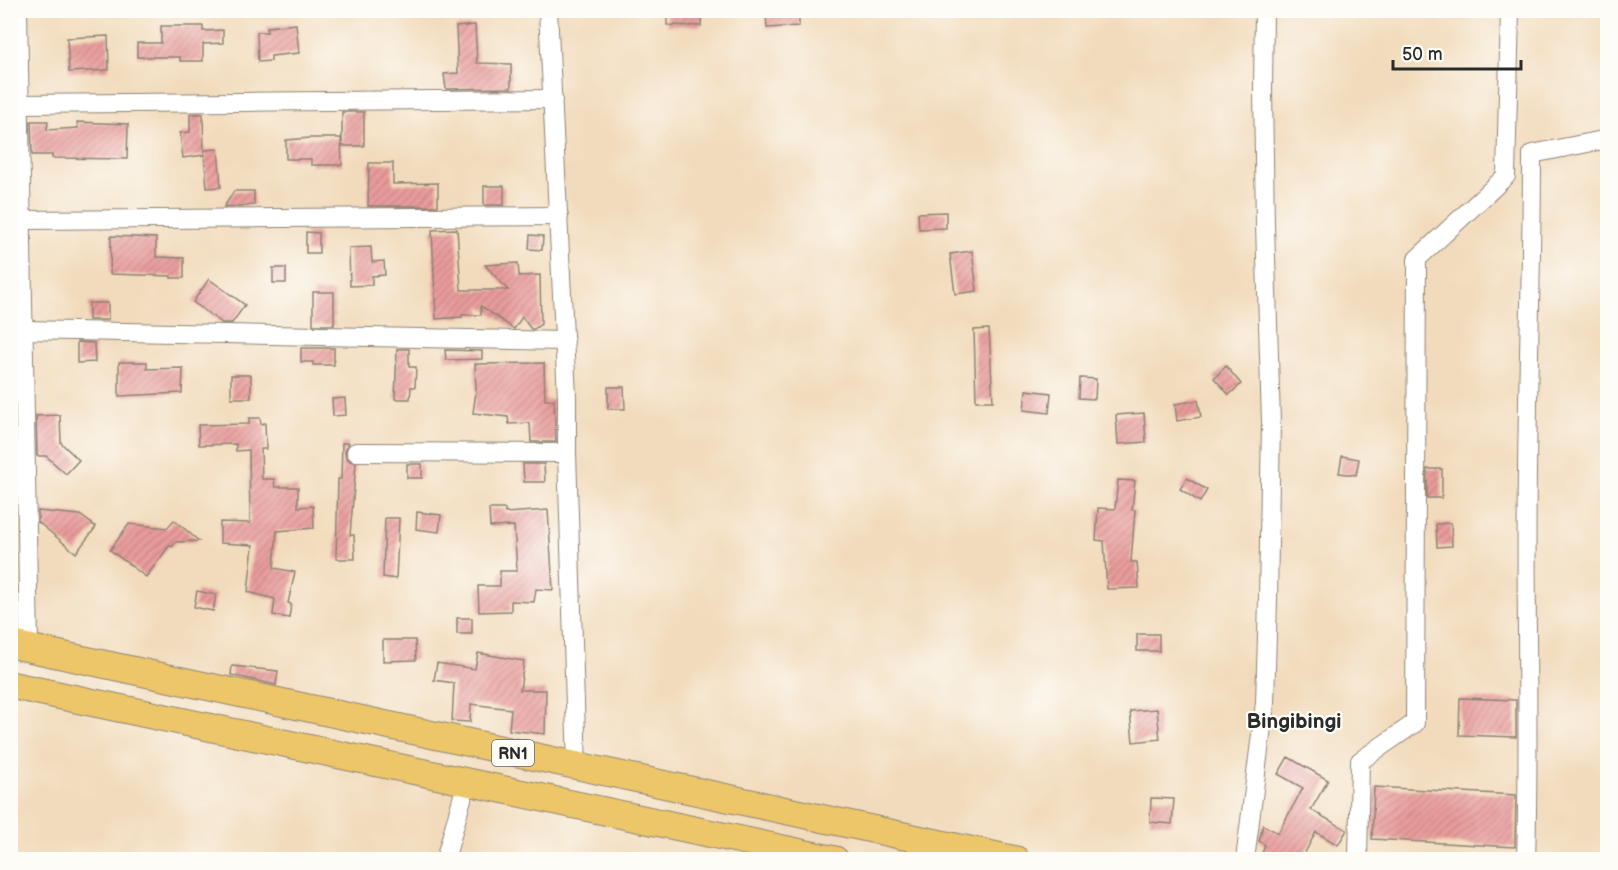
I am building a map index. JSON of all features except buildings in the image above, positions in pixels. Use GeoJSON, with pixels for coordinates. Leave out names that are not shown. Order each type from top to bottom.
{"type":"FeatureCollection","features":[{"type":"Feature","properties":{"kind":"highway","name":"RN1"},"geometry":{"type":"LineString","coordinates":[[20,646],[1016,860]]}},
{"type":"Feature","properties":{"kind":"highway","name":"RN1"},"geometry":{"type":"LineString","coordinates":[[10,685],[834,860]]}},
{"type":"Feature","properties":{"kind":"street"},"geometry":{"type":"LineString","coordinates":[[18,10],[19,104],[15,131],[21,220],[16,246],[23,330],[17,359],[20,646]]}},
{"type":"Feature","properties":{"kind":"street"},"geometry":{"type":"LineString","coordinates":[[548,10],[565,340],[577,767]]}},
{"type":"Feature","properties":{"kind":"street"},"geometry":{"type":"LineString","coordinates":[[1245,860],[1265,703],[1268,600],[1271,422],[1264,225],[1264,10]]}},
{"type":"Feature","properties":{"kind":"street"},"geometry":{"type":"LineString","coordinates":[[1358,860],[1360,761],[1415,723],[1417,259],[1506,176],[1510,10]]}},
{"type":"Feature","properties":{"kind":"street"},"geometry":{"type":"LineString","coordinates":[[19,104],[553,99]]}},
{"type":"Feature","properties":{"kind":"street"},"geometry":{"type":"LineString","coordinates":[[1526,860],[1528,800],[1527,472],[1532,153],[1608,139]]}},
{"type":"Feature","properties":{"kind":"street"},"geometry":{"type":"LineString","coordinates":[[21,220],[559,216]]}},
{"type":"Feature","properties":{"kind":"street"},"geometry":{"type":"LineString","coordinates":[[23,330],[565,340]]}},
{"type":"Feature","properties":{"kind":"street"},"geometry":{"type":"LineString","coordinates":[[356,452],[567,453]]}},
{"type":"Feature","properties":{"kind":"street"},"geometry":{"type":"LineString","coordinates":[[445,860],[467,781]]}},
{"type":"Feature","properties":{"kind":"district","name":"Bingibingi"},"geometry":{"type":"Point","coordinates":[1294,721]}}]}
